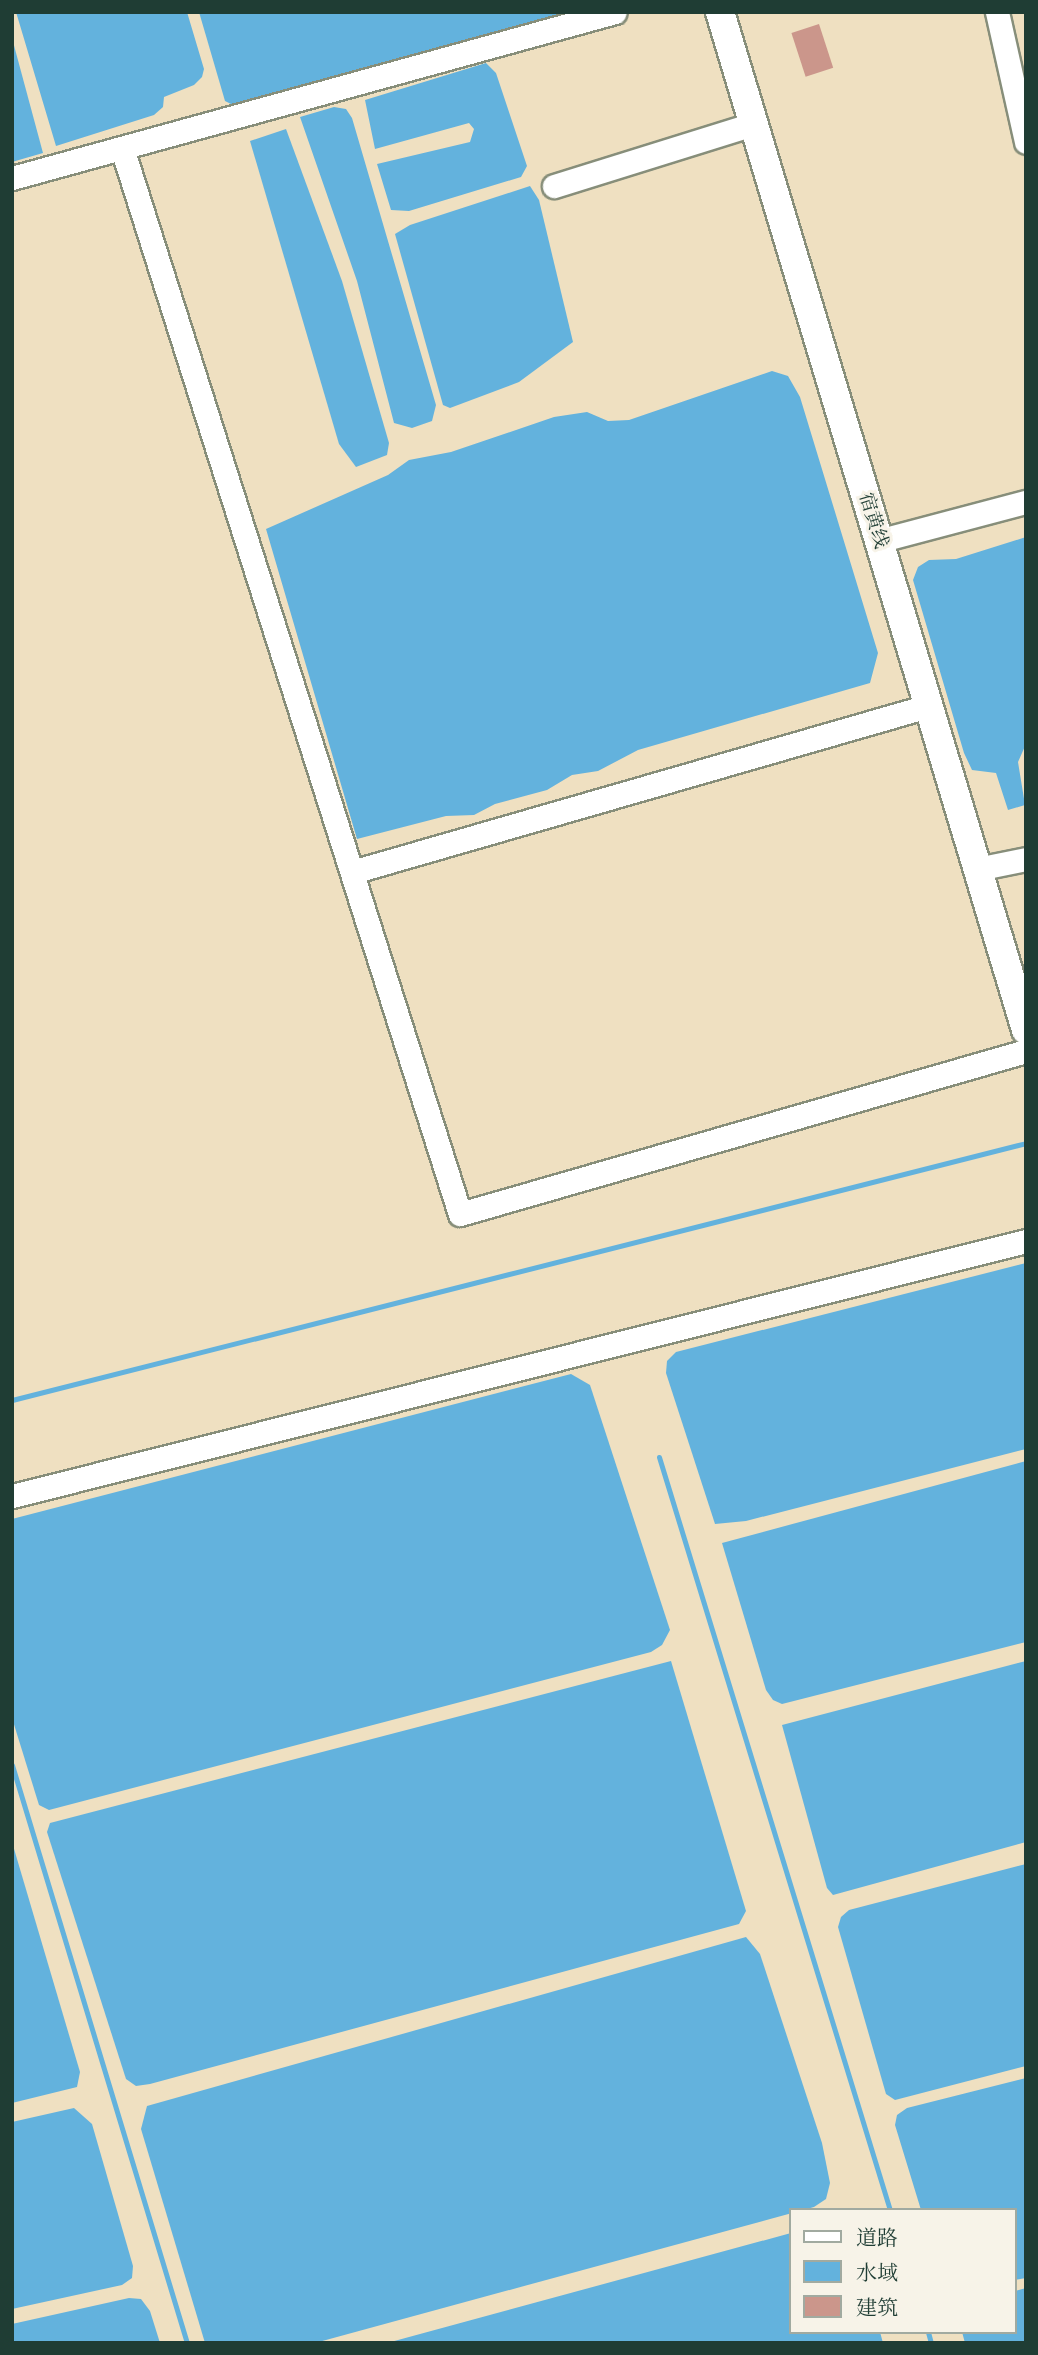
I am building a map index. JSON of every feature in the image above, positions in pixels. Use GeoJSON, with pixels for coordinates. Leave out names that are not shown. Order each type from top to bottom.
{"type":"FeatureCollection","features":[{"type":"Feature","properties":{"kind":"main road","name":"宿黄线"},"geometry":{"type":"LineString","coordinates":[[720,12],[1026,1030]]}},
{"type":"Feature","properties":{"kind":"lane"},"geometry":{"type":"LineString","coordinates":[[12,178],[615,12]]}},
{"type":"Feature","properties":{"kind":"lane"},"geometry":{"type":"LineString","coordinates":[[997,12],[1026,142]]}},
{"type":"Feature","properties":{"kind":"lane"},"geometry":{"type":"LineString","coordinates":[[554,186],[753,124]]}},
{"type":"Feature","properties":{"kind":"lane"},"geometry":{"type":"LineString","coordinates":[[122,148],[460,1214],[1026,1051]]}},
{"type":"Feature","properties":{"kind":"lane"},"geometry":{"type":"LineString","coordinates":[[878,541],[1026,502]]}},
{"type":"Feature","properties":{"kind":"lane"},"geometry":{"type":"LineString","coordinates":[[352,872],[928,706]]}},
{"type":"Feature","properties":{"kind":"lane"},"geometry":{"type":"LineString","coordinates":[[977,869],[1026,859]]}},
{"type":"Feature","properties":{"kind":"lane"},"geometry":{"type":"LineString","coordinates":[[12,1496],[1026,1241]]}},
{"type":"Feature","properties":{"kind":"water"},"geometry":{"type":"Polygon","coordinates":[[[16,12],[187,12],[204,69],[202,77],[194,85],[164,97],[163,107],[154,115],[56,146],[16,12]]]}},
{"type":"Feature","properties":{"kind":"water"},"geometry":{"type":"Polygon","coordinates":[[[199,12],[582,12],[233,105],[225,101],[199,12]]]}},
{"type":"Feature","properties":{"kind":"water"},"geometry":{"type":"Polygon","coordinates":[[[12,38],[43,153],[12,162],[12,38]]]}},
{"type":"Feature","properties":{"kind":"water"},"geometry":{"type":"Polygon","coordinates":[[[486,63],[496,73],[527,166],[521,177],[409,211],[391,210],[377,164],[470,142],[474,129],[469,123],[375,149],[365,100],[486,63]]]}},
{"type":"Feature","properties":{"kind":"water"},"geometry":{"type":"Polygon","coordinates":[[[334,107],[346,109],[352,118],[436,405],[432,421],[412,428],[394,423],[357,281],[300,117],[334,107]]]}},
{"type":"Feature","properties":{"kind":"water"},"geometry":{"type":"Polygon","coordinates":[[[286,129],[342,281],[389,443],[387,455],[356,467],[339,444],[250,141],[286,129]]]}},
{"type":"Feature","properties":{"kind":"water"},"geometry":{"type":"Polygon","coordinates":[[[530,186],[539,200],[573,342],[519,382],[450,408],[443,405],[395,234],[410,225],[530,186]]]}},
{"type":"Feature","properties":{"kind":"water"},"geometry":{"type":"Polygon","coordinates":[[[772,371],[788,376],[800,397],[878,653],[870,683],[638,750],[598,771],[572,775],[547,790],[495,804],[474,815],[446,816],[357,839],[266,529],[388,475],[409,460],[451,452],[554,417],[587,412],[608,421],[629,420],[772,371]]]}},
{"type":"Feature","properties":{"kind":"water"},"geometry":{"type":"Polygon","coordinates":[[[1026,537],[1026,744],[1018,762],[1025,805],[1008,810],[996,773],[972,770],[964,753],[913,580],[918,567],[929,560],[956,559],[1026,537]]]}},
{"type":"Feature","properties":{"kind":"water"},"geometry":{"type":"Polygon","coordinates":[[[1026,1263],[1026,1449],[746,1521],[715,1524],[666,1373],[667,1361],[676,1352],[1026,1263]]]}},
{"type":"Feature","properties":{"kind":"water"},"geometry":{"type":"Polygon","coordinates":[[[571,1374],[590,1385],[670,1630],[662,1645],[651,1652],[49,1810],[39,1805],[12,1718],[12,1519],[571,1374]]]}},
{"type":"Feature","properties":{"kind":"water"},"geometry":{"type":"Polygon","coordinates":[[[1026,1461],[1026,1642],[782,1704],[773,1700],[766,1690],[722,1543],[1026,1461]]]}},
{"type":"Feature","properties":{"kind":"water"},"geometry":{"type":"Polygon","coordinates":[[[671,1661],[746,1911],[739,1924],[150,2084],[136,2086],[126,2079],[47,1832],[50,1823],[671,1661]]]}},
{"type":"Feature","properties":{"kind":"water"},"geometry":{"type":"Polygon","coordinates":[[[1026,1661],[1026,1842],[833,1895],[827,1888],[782,1725],[1026,1661]]]}},
{"type":"Feature","properties":{"kind":"water"},"geometry":{"type":"Polygon","coordinates":[[[12,1842],[80,2072],[77,2087],[12,2103],[12,1842]]]}},
{"type":"Feature","properties":{"kind":"water"},"geometry":{"type":"Polygon","coordinates":[[[1026,1864],[1026,2066],[895,2100],[886,2094],[838,1927],[841,1917],[849,1910],[1026,1864]]]}},
{"type":"Feature","properties":{"kind":"water"},"geometry":{"type":"Polygon","coordinates":[[[746,1937],[760,1954],[822,2143],[830,2183],[826,2199],[814,2207],[790,2208],[790,2214],[315,2343],[205,2343],[141,2129],[147,2106],[746,1937]]]}},
{"type":"Feature","properties":{"kind":"water"},"geometry":{"type":"Polygon","coordinates":[[[1026,2078],[1026,2278],[1017,2280],[1017,2208],[920,2208],[895,2125],[897,2115],[907,2108],[1026,2078]]]}},
{"type":"Feature","properties":{"kind":"water"},"geometry":{"type":"Polygon","coordinates":[[[74,2108],[92,2124],[133,2266],[132,2278],[122,2285],[12,2309],[12,2122],[74,2108]]]}},
{"type":"Feature","properties":{"kind":"water"},"geometry":{"type":"Polygon","coordinates":[[[790,2233],[790,2334],[881,2334],[883,2343],[387,2343],[790,2233]]]}},
{"type":"Feature","properties":{"kind":"water"},"geometry":{"type":"Polygon","coordinates":[[[1026,2288],[1026,2343],[965,2343],[963,2334],[1017,2334],[1017,2290],[1026,2288]]]}},
{"type":"Feature","properties":{"kind":"water"},"geometry":{"type":"Polygon","coordinates":[[[129,2298],[141,2299],[150,2311],[160,2343],[12,2343],[12,2324],[129,2298]]]}},
{"type":"Feature","properties":{"kind":"building"},"geometry":{"type":"Polygon","coordinates":[[[819,24],[833,68],[806,77],[791,33],[819,24]]]}},
{"type":"Feature","properties":{"kind":"waterway"},"geometry":{"type":"LineString","coordinates":[[12,1400],[1026,1143]]}},
{"type":"Feature","properties":{"kind":"waterway"},"geometry":{"type":"LineString","coordinates":[[659,1457],[889,2208]]}},
{"type":"Feature","properties":{"kind":"waterway"},"geometry":{"type":"LineString","coordinates":[[12,1765],[187,2343]]}},
{"type":"Feature","properties":{"kind":"waterway"},"geometry":{"type":"LineString","coordinates":[[929,2334],[931,2343]]}}]}
